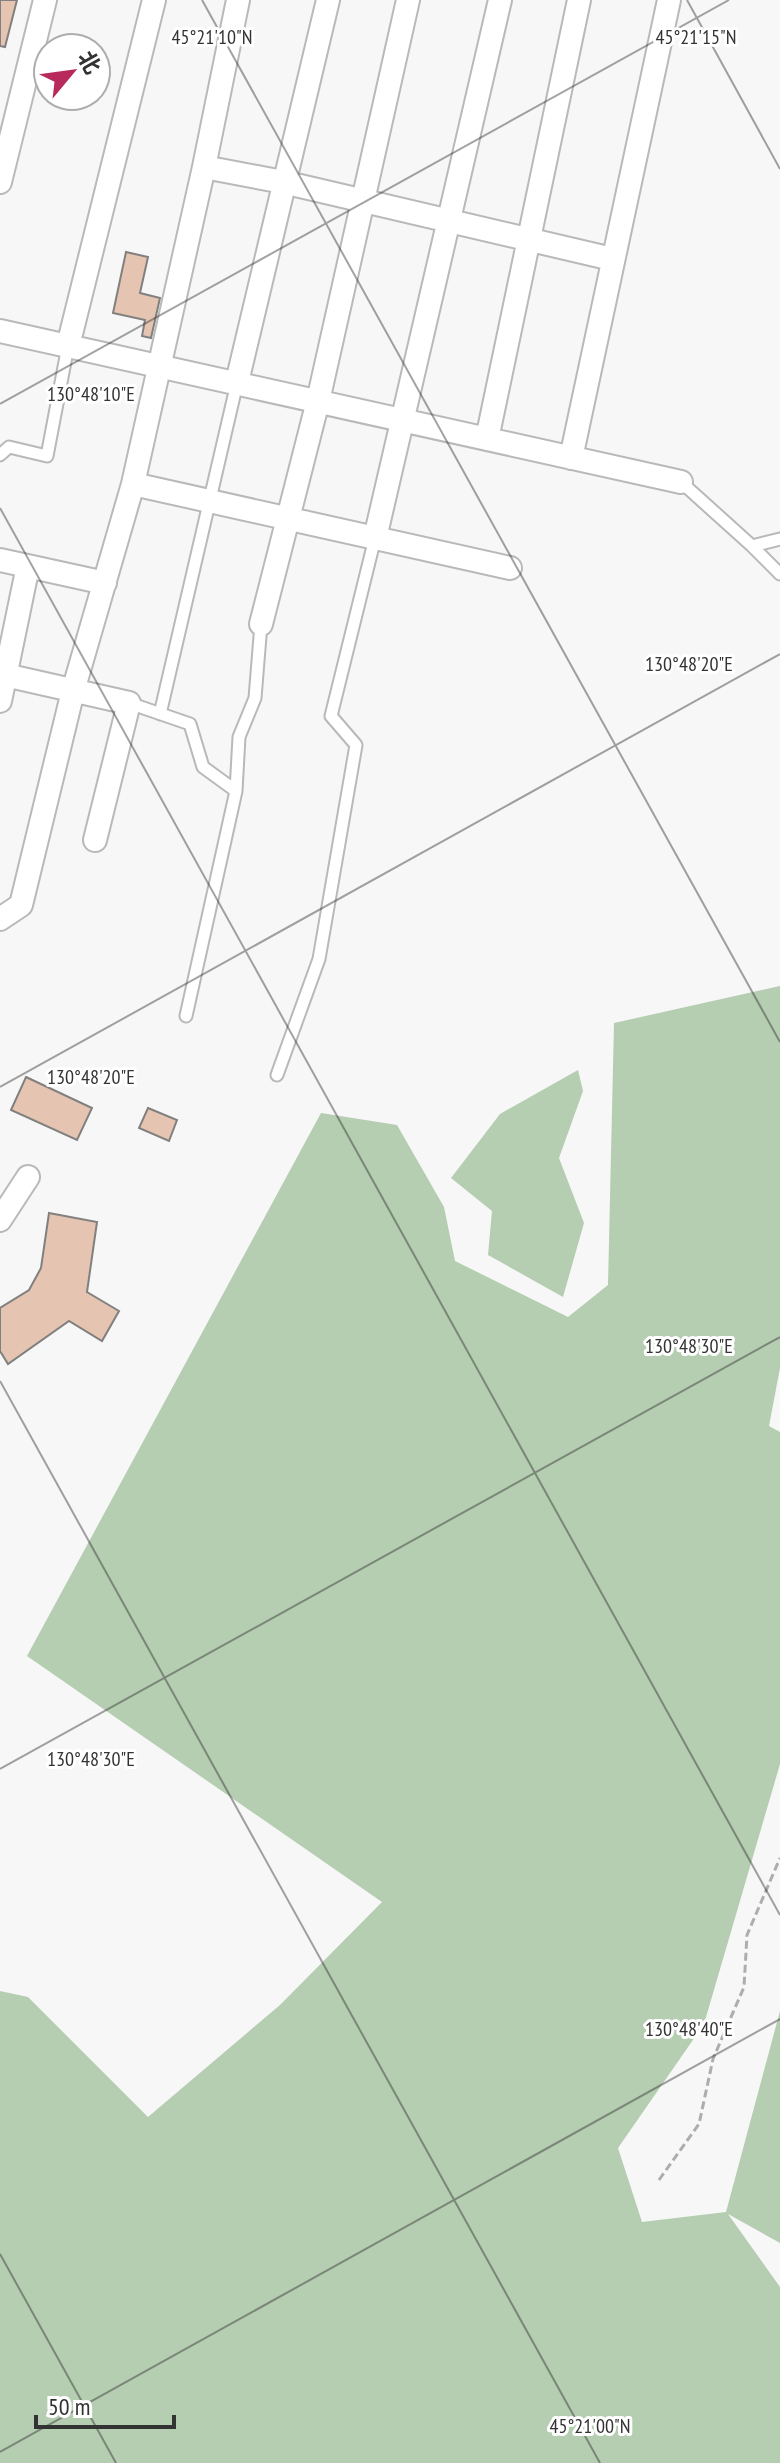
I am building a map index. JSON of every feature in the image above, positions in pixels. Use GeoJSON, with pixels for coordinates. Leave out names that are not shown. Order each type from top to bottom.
{"type":"FeatureCollection","features":[{"type":"Feature","properties":{"kind":"street"},"geometry":{"type":"LineString","coordinates":[[0,182],[5,142],[45,0]]}},
{"type":"Feature","properties":{"kind":"street"},"geometry":{"type":"LineString","coordinates":[[68,346],[154,0]]}},
{"type":"Feature","properties":{"kind":"street"},"geometry":{"type":"LineString","coordinates":[[0,919],[21,905],[73,691],[133,484],[238,0]]}},
{"type":"Feature","properties":{"kind":"street"},"geometry":{"type":"LineString","coordinates":[[237,382],[328,0]]}},
{"type":"Feature","properties":{"kind":"street"},"geometry":{"type":"LineString","coordinates":[[261,624],[318,401],[408,0]]}},
{"type":"Feature","properties":{"kind":"street"},"geometry":{"type":"LineString","coordinates":[[375,538],[500,0]]}},
{"type":"Feature","properties":{"kind":"street"},"geometry":{"type":"LineString","coordinates":[[487,439],[579,0]]}},
{"type":"Feature","properties":{"kind":"street"},"geometry":{"type":"LineString","coordinates":[[571,458],[669,0]]}},
{"type":"Feature","properties":{"kind":"street"},"geometry":{"type":"LineString","coordinates":[[204,167],[364,200],[612,259]]}},
{"type":"Feature","properties":{"kind":"street"},"geometry":{"type":"LineString","coordinates":[[0,331],[681,482]]}},
{"type":"Feature","properties":{"kind":"street"},"geometry":{"type":"LineString","coordinates":[[133,484],[510,568]]}},
{"type":"Feature","properties":{"kind":"street"},"geometry":{"type":"LineString","coordinates":[[0,560],[105,583]]}},
{"type":"Feature","properties":{"kind":"street"},"geometry":{"type":"LineString","coordinates":[[0,701],[28,566]]}},
{"type":"Feature","properties":{"kind":"street"},"geometry":{"type":"LineString","coordinates":[[5,675],[129,703],[95,840]]}},
{"type":"Feature","properties":{"kind":"street"},"geometry":{"type":"LineString","coordinates":[[0,1220],[28,1177]]}},
{"type":"Feature","properties":{"kind":"lane"},"geometry":{"type":"LineString","coordinates":[[0,455],[9,447],[47,456],[68,346]]}},
{"type":"Feature","properties":{"kind":"lane"},"geometry":{"type":"LineString","coordinates":[[160,714],[237,382]]}},
{"type":"Feature","properties":{"kind":"lane"},"geometry":{"type":"LineString","coordinates":[[681,482],[780,574]]}},
{"type":"Feature","properties":{"kind":"lane"},"geometry":{"type":"LineString","coordinates":[[277,1075],[319,959],[356,745],[331,716],[375,538]]}},
{"type":"Feature","properties":{"kind":"lane"},"geometry":{"type":"LineString","coordinates":[[752,546],[780,539]]}},
{"type":"Feature","properties":{"kind":"lane"},"geometry":{"type":"LineString","coordinates":[[186,1016],[236,791],[239,737],[255,698],[261,624]]}},
{"type":"Feature","properties":{"kind":"lane"},"geometry":{"type":"LineString","coordinates":[[129,703],[190,724],[203,767],[236,791]]}},
{"type":"Feature","properties":{"kind":"path"},"geometry":{"type":"LineString","coordinates":[[659,2180],[699,2124],[713,2059],[744,1987],[747,1935],[780,1858]]}},
{"type":"Feature","properties":{"kind":"green space"},"geometry":{"type":"Polygon","coordinates":[[[780,986],[780,1368],[769,1426],[780,1432],[780,1764],[704,2024],[618,2148],[642,2222],[726,2212],[780,2011],[780,2243],[728,2214],[780,2287],[780,2463],[0,2463],[0,1991],[28,1997],[148,2117],[280,2005],[382,1902],[27,1656],[321,1113],[397,1125],[444,1207],[455,1261],[568,1317],[608,1285],[614,1023],[780,986]]]}},
{"type":"Feature","properties":{"kind":"green space"},"geometry":{"type":"Polygon","coordinates":[[[578,1070],[583,1091],[559,1158],[584,1223],[563,1297],[488,1255],[492,1211],[451,1178],[500,1114],[578,1070]]]}},
{"type":"Feature","properties":{"kind":"building"},"geometry":{"type":"Polygon","coordinates":[[[0,0],[17,0],[5,47],[0,46],[0,0]]]}},
{"type":"Feature","properties":{"kind":"building"},"geometry":{"type":"Polygon","coordinates":[[[126,252],[148,257],[140,293],[160,298],[151,338],[142,336],[145,320],[113,313],[126,252]]]}},
{"type":"Feature","properties":{"kind":"building"},"geometry":{"type":"Polygon","coordinates":[[[26,1077],[92,1108],[77,1140],[11,1110],[26,1077]]]}},
{"type":"Feature","properties":{"kind":"building"},"geometry":{"type":"Polygon","coordinates":[[[148,1108],[177,1120],[169,1141],[139,1128],[148,1108]]]}},
{"type":"Feature","properties":{"kind":"building"},"geometry":{"type":"Polygon","coordinates":[[[49,1213],[97,1222],[87,1292],[119,1311],[102,1341],[69,1321],[8,1364],[0,1351],[0,1308],[29,1290],[41,1268],[49,1213]]]}}]}
